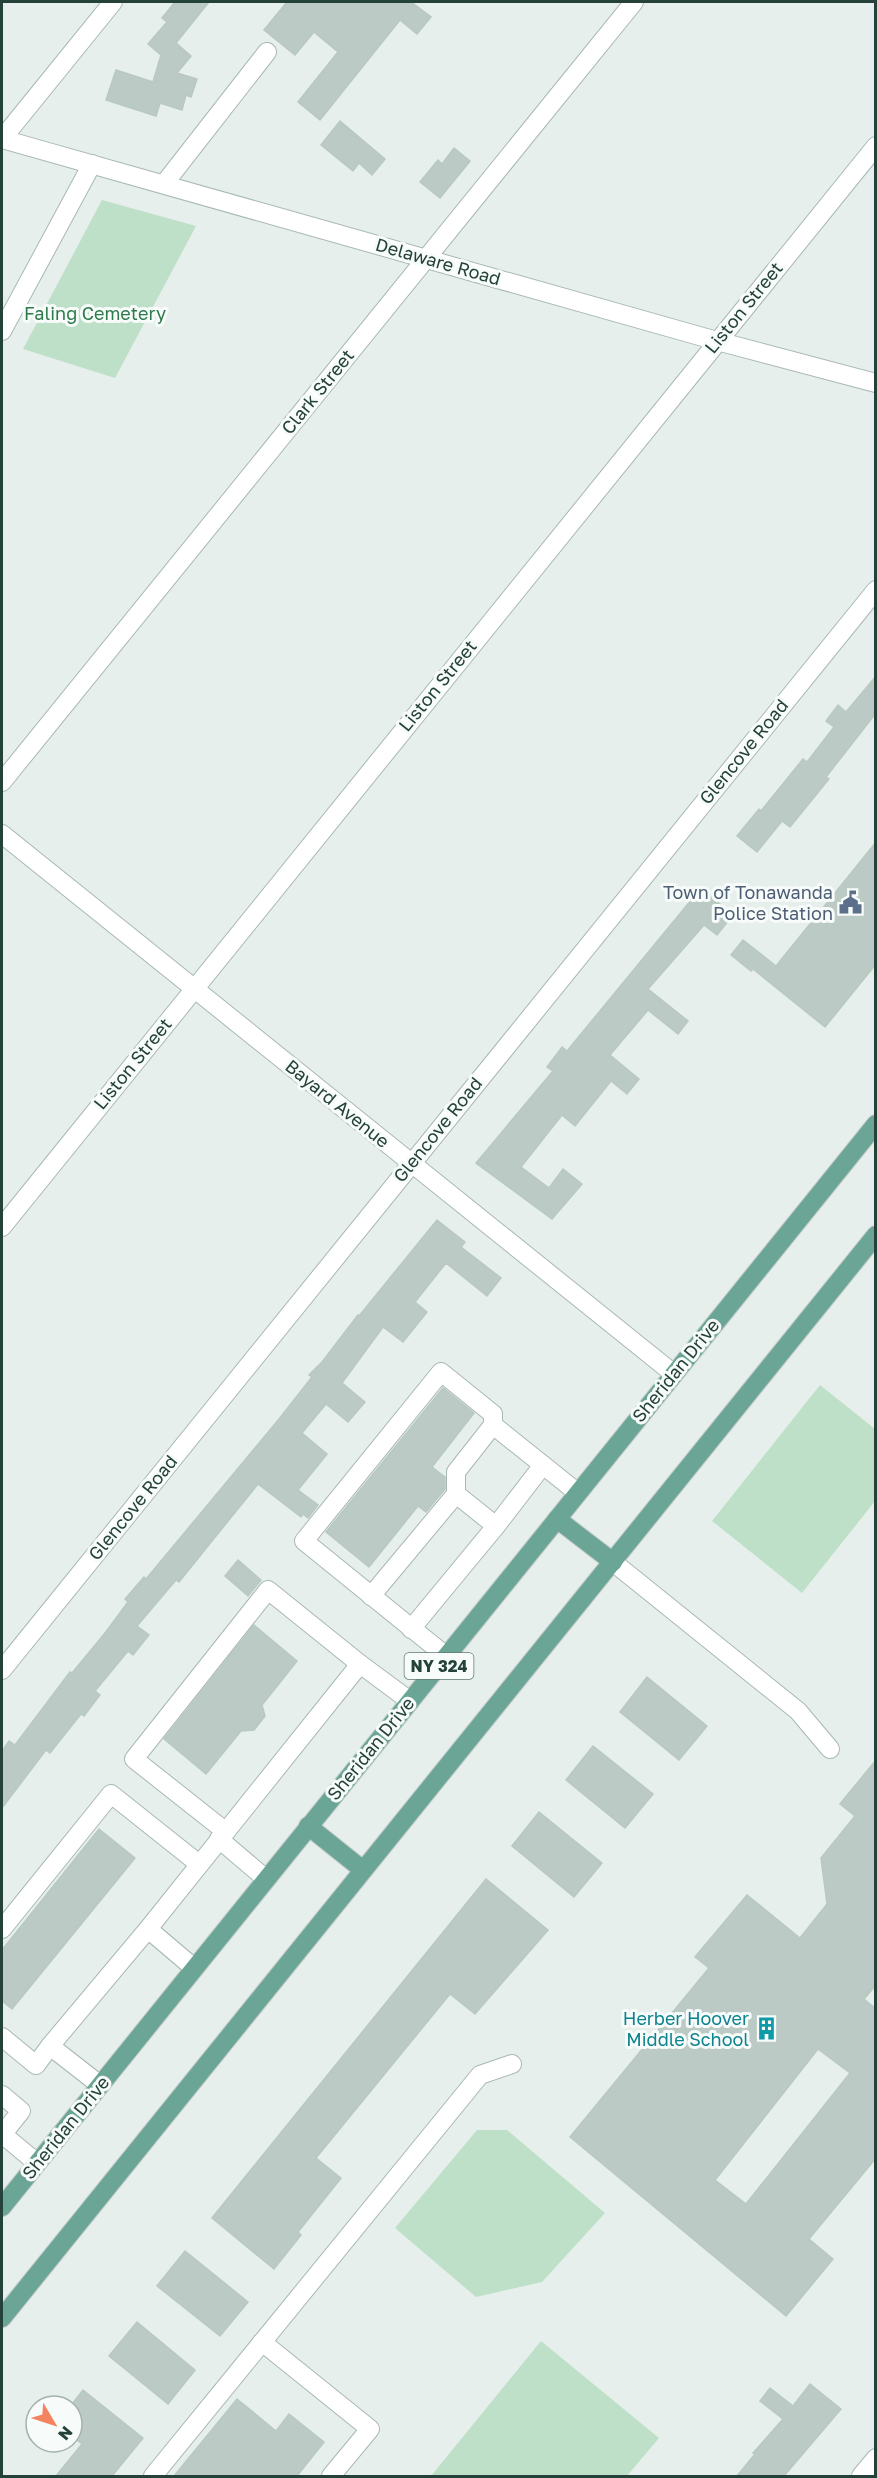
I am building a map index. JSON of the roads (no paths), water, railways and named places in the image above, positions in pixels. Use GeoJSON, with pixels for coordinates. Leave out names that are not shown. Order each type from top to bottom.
{"type":"FeatureCollection","features":[{"type":"Feature","properties":{"kind":"main road","name":"Sheridan Drive"},"geometry":{"type":"LineString","coordinates":[[2,2207],[876,1124]]}},
{"type":"Feature","properties":{"kind":"main road"},"geometry":{"type":"LineString","coordinates":[[2,2318],[876,1235]]}},
{"type":"Feature","properties":{"kind":"main road"},"geometry":{"type":"LineString","coordinates":[[557,1519],[613,1562]]}},
{"type":"Feature","properties":{"kind":"main road"},"geometry":{"type":"LineString","coordinates":[[308,1826],[363,1870]]}},
{"type":"Feature","properties":{"kind":"street"},"geometry":{"type":"LineString","coordinates":[[2,139],[113,2]]}},
{"type":"Feature","properties":{"kind":"street","name":"Clark Street"},"geometry":{"type":"LineString","coordinates":[[2,782],[634,2]]}},
{"type":"Feature","properties":{"kind":"street"},"geometry":{"type":"LineString","coordinates":[[164,184],[267,52]]}},
{"type":"Feature","properties":{"kind":"street","name":"Delaware Road"},"geometry":{"type":"LineString","coordinates":[[2,139],[717,341],[876,383]]}},
{"type":"Feature","properties":{"kind":"street","name":"Liston Street"},"geometry":{"type":"LineString","coordinates":[[2,1227],[876,146]]}},
{"type":"Feature","properties":{"kind":"street"},"geometry":{"type":"LineString","coordinates":[[2,331],[92,164]]}},
{"type":"Feature","properties":{"kind":"street","name":"Glencove Road"},"geometry":{"type":"LineString","coordinates":[[2,1670],[876,590]]}},
{"type":"Feature","properties":{"kind":"street","name":"Bayard Avenue"},"geometry":{"type":"LineString","coordinates":[[2,834],[674,1374]]}},
{"type":"Feature","properties":{"kind":"street"},"geometry":{"type":"LineString","coordinates":[[371,1596],[456,1494],[456,1472],[493,1425],[493,1414],[441,1372],[304,1541],[411,1629],[446,1656]]}},
{"type":"Feature","properties":{"kind":"street"},"geometry":{"type":"LineString","coordinates":[[493,1425],[578,1493]]}},
{"type":"Feature","properties":{"kind":"street"},"geometry":{"type":"LineString","coordinates":[[411,1629],[543,1465]]}},
{"type":"Feature","properties":{"kind":"street"},"geometry":{"type":"LineString","coordinates":[[456,1494],[496,1526]]}},
{"type":"Feature","properties":{"kind":"street"},"geometry":{"type":"LineString","coordinates":[[613,1562],[798,1711],[830,1749]]}},
{"type":"Feature","properties":{"kind":"street"},"geometry":{"type":"LineString","coordinates":[[266,1879],[222,1835],[134,1759],[268,1590],[410,1701]]}},
{"type":"Feature","properties":{"kind":"street"},"geometry":{"type":"LineString","coordinates":[[2,2037],[36,2065],[360,1664]]}},
{"type":"Feature","properties":{"kind":"street"},"geometry":{"type":"LineString","coordinates":[[2,1929],[111,1794],[199,1864]]}},
{"type":"Feature","properties":{"kind":"street"},"geometry":{"type":"LineString","coordinates":[[148,1929],[194,1968]]}},
{"type":"Feature","properties":{"kind":"street"},"geometry":{"type":"LineString","coordinates":[[50,2046],[100,2085]]}},
{"type":"Feature","properties":{"kind":"street"},"geometry":{"type":"LineString","coordinates":[[153,2476],[480,2075],[512,2064]]}},
{"type":"Feature","properties":{"kind":"street"},"geometry":{"type":"LineString","coordinates":[[2,2095],[21,2111],[2,2135],[38,2163]]}},
{"type":"Feature","properties":{"kind":"street"},"geometry":{"type":"LineString","coordinates":[[262,2342],[370,2429],[331,2476]]}},
{"type":"Feature","properties":{"kind":"street"},"geometry":{"type":"LineString","coordinates":[[861,2476],[876,2458]]}},
{"type":"Feature","properties":{"kind":"place","name":"Town of Tonawanda Police Station"},"geometry":{"type":"Point","coordinates":[851,903]}},
{"type":"Feature","properties":{"kind":"place","name":"Herber Hoover Middle School"},"geometry":{"type":"Point","coordinates":[767,2029]}},
{"type":"Feature","properties":{"kind":"park label","name":"Faling Cemetery"},"geometry":{"type":"Point","coordinates":[95,314]}}]}
